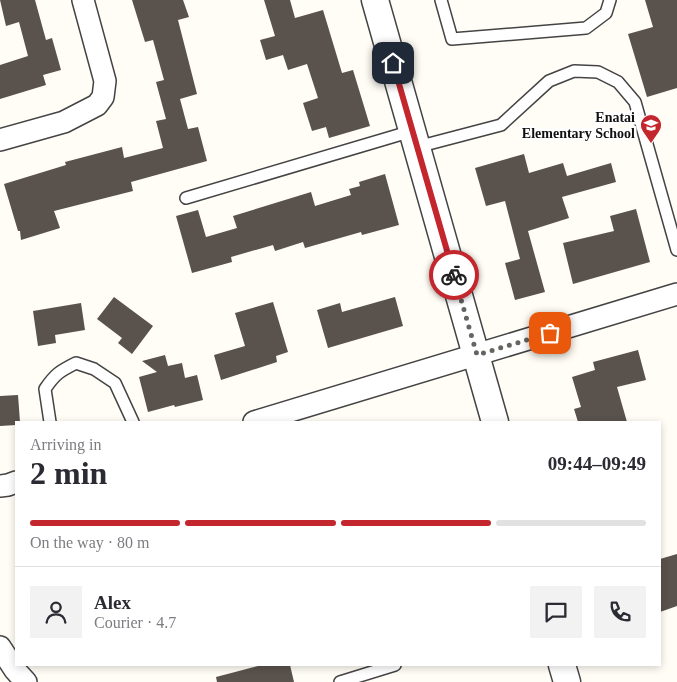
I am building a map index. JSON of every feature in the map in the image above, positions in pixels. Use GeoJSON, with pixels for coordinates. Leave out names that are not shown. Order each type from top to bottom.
{"type":"FeatureCollection","features":[{"type":"Feature","properties":{"kind":"street"},"geometry":{"type":"LineString","coordinates":[[0,140],[64,122],[97,105],[103,97],[105,80],[83,0]]}},
{"type":"Feature","properties":{"kind":"street"},"geometry":{"type":"LineString","coordinates":[[375,0],[495,421]]}},
{"type":"Feature","properties":{"kind":"street"},"geometry":{"type":"LineString","coordinates":[[257,421],[677,294]]}},
{"type":"Feature","properties":{"kind":"street"},"geometry":{"type":"LineString","coordinates":[[0,647],[15,670],[26,682]]}},
{"type":"Feature","properties":{"kind":"street"},"geometry":{"type":"LineString","coordinates":[[562,666],[567,682]]}},
{"type":"Feature","properties":{"kind":"lane"},"geometry":{"type":"LineString","coordinates":[[441,0],[452,39],[586,28],[606,13],[610,0]]}},
{"type":"Feature","properties":{"kind":"lane"},"geometry":{"type":"LineString","coordinates":[[186,198],[414,139],[501,125],[549,81],[574,71],[598,72],[618,82],[635,102],[677,250]]}},
{"type":"Feature","properties":{"kind":"lane"},"geometry":{"type":"LineString","coordinates":[[50,421],[45,389],[61,370],[76,363],[94,369],[115,384],[133,421]]}},
{"type":"Feature","properties":{"kind":"lane"},"geometry":{"type":"LineString","coordinates":[[340,682],[392,666]]}},
{"type":"Feature","properties":{"kind":"building"},"geometry":{"type":"Polygon","coordinates":[[[0,0],[35,0],[46,40],[52,38],[61,70],[43,75],[46,85],[0,99],[0,65],[28,56],[19,22],[6,26],[0,0]]]}},
{"type":"Feature","properties":{"kind":"building"},"geometry":{"type":"Polygon","coordinates":[[[132,0],[183,0],[189,17],[178,20],[197,94],[180,99],[188,129],[198,127],[207,161],[131,182],[133,191],[54,211],[60,228],[21,240],[20,231],[18,231],[4,184],[66,165],[65,162],[122,147],[124,158],[163,148],[156,121],[166,119],[156,82],[164,80],[153,40],[145,42],[132,0]]]}},
{"type":"Feature","properties":{"kind":"building"},"geometry":{"type":"Polygon","coordinates":[[[264,0],[290,0],[295,18],[323,10],[342,73],[353,70],[370,126],[329,138],[326,127],[312,131],[303,103],[318,98],[307,64],[288,70],[283,55],[266,60],[260,40],[275,36],[264,0]]]}},
{"type":"Feature","properties":{"kind":"building"},"geometry":{"type":"Polygon","coordinates":[[[645,0],[677,0],[677,88],[647,97],[628,34],[653,27],[645,0]]]}},
{"type":"Feature","properties":{"kind":"building"},"geometry":{"type":"Polygon","coordinates":[[[524,154],[529,173],[563,163],[567,176],[611,163],[616,182],[562,197],[569,218],[528,231],[545,292],[515,300],[505,263],[520,259],[505,201],[486,206],[475,168],[524,154]]]}},
{"type":"Feature","properties":{"kind":"building"},"geometry":{"type":"Polygon","coordinates":[[[385,174],[399,225],[362,235],[361,232],[305,248],[303,242],[275,251],[273,245],[231,257],[232,262],[192,273],[176,216],[198,210],[206,237],[237,228],[233,216],[311,192],[315,206],[351,195],[349,189],[360,186],[359,182],[385,174]]]}},
{"type":"Feature","properties":{"kind":"building"},"geometry":{"type":"Polygon","coordinates":[[[636,209],[650,262],[573,284],[563,243],[614,231],[610,216],[636,209]]]}},
{"type":"Feature","properties":{"kind":"building"},"geometry":{"type":"Polygon","coordinates":[[[114,297],[153,326],[132,354],[118,343],[122,338],[97,319],[114,297]]]}},
{"type":"Feature","properties":{"kind":"building"},"geometry":{"type":"Polygon","coordinates":[[[395,297],[403,326],[328,348],[317,310],[340,303],[342,312],[395,297]]]}},
{"type":"Feature","properties":{"kind":"building"},"geometry":{"type":"Polygon","coordinates":[[[273,302],[288,352],[276,356],[277,362],[221,380],[214,355],[245,346],[235,313],[273,302]]]}},
{"type":"Feature","properties":{"kind":"building"},"geometry":{"type":"Polygon","coordinates":[[[81,303],[85,330],[55,335],[56,343],[38,346],[33,311],[81,303]]]}},
{"type":"Feature","properties":{"kind":"building"},"geometry":{"type":"Polygon","coordinates":[[[638,350],[646,380],[617,387],[627,421],[578,421],[574,409],[581,407],[572,377],[595,370],[593,362],[638,350]]]}},
{"type":"Feature","properties":{"kind":"building"},"geometry":{"type":"Polygon","coordinates":[[[165,355],[168,366],[182,363],[185,378],[197,375],[203,400],[148,412],[139,377],[157,372],[142,361],[165,355]]]}},
{"type":"Feature","properties":{"kind":"building"},"geometry":{"type":"Polygon","coordinates":[[[18,395],[20,421],[15,421],[15,425],[0,426],[0,396],[18,395]]]}},
{"type":"Feature","properties":{"kind":"building"},"geometry":{"type":"Polygon","coordinates":[[[677,554],[677,606],[661,612],[661,559],[677,554]]]}},
{"type":"Feature","properties":{"kind":"building"},"geometry":{"type":"Polygon","coordinates":[[[258,666],[290,666],[294,682],[217,682],[216,677],[258,666]]]}},
{"type":"Feature","properties":{"kind":"way so far"},"geometry":{"type":"LineString","coordinates":[[454,275],[477,355],[550,333]]}},
{"type":"Feature","properties":{"kind":"place","name":"Enatai Elementary School"},"geometry":{"type":"Point","coordinates":[651,144]}},
{"type":"Feature","properties":{"kind":"route"},"geometry":{"type":"LineString","coordinates":[[393,63],[454,275]]}}]}
